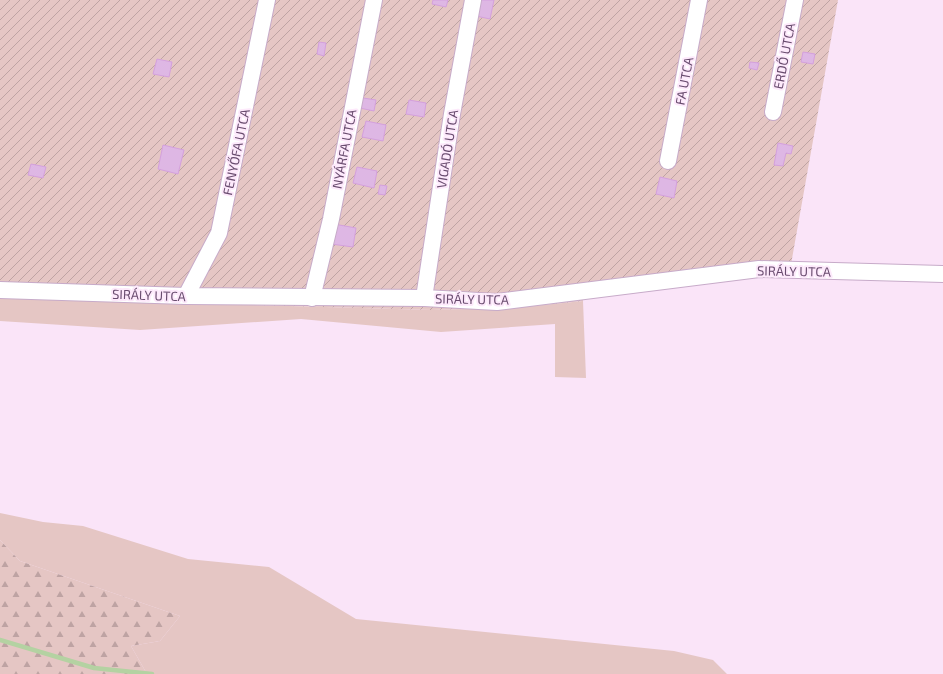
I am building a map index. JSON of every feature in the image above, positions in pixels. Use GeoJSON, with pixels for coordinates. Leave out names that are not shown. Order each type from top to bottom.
{"type":"FeatureCollection","features":[{"type":"Feature","properties":{"kind":"street","name":"FENYŐFA UTCA"},"geometry":{"type":"LineString","coordinates":[[186,296],[219,233],[267,0]]}},
{"type":"Feature","properties":{"kind":"street","name":"NYÁRFA UTCA"},"geometry":{"type":"LineString","coordinates":[[312,298],[331,219],[374,0]]}},
{"type":"Feature","properties":{"kind":"street","name":"VIGADÓ UTCA"},"geometry":{"type":"LineString","coordinates":[[424,298],[452,114],[473,0]]}},
{"type":"Feature","properties":{"kind":"street","name":"FA UTCA"},"geometry":{"type":"LineString","coordinates":[[668,162],[699,0]]}},
{"type":"Feature","properties":{"kind":"street","name":"ERDŐ UTCA"},"geometry":{"type":"LineString","coordinates":[[773,112],[795,0]]}},
{"type":"Feature","properties":{"kind":"street","name":"SIRÁLY UTCA"},"geometry":{"type":"LineString","coordinates":[[0,290],[186,296],[424,298],[497,302],[759,269],[943,274]]}},
{"type":"Feature","properties":{"kind":"green space"},"geometry":{"type":"Polygon","coordinates":[[[0,0],[838,0],[790,270],[582,292],[583,301],[522,307],[432,310],[0,298],[0,0]]]}},
{"type":"Feature","properties":{"kind":"green space"},"geometry":{"type":"Polygon","coordinates":[[[0,298],[432,310],[522,307],[583,301],[586,378],[555,377],[555,324],[441,332],[301,319],[140,330],[0,321],[0,298]]]}},
{"type":"Feature","properties":{"kind":"green space"},"geometry":{"type":"Polygon","coordinates":[[[0,513],[43,522],[83,526],[188,559],[269,567],[356,619],[674,651],[713,660],[727,674],[147,674],[131,646],[160,641],[180,616],[20,561],[0,540],[0,513]]]}},
{"type":"Feature","properties":{"kind":"green space"},"geometry":{"type":"Polygon","coordinates":[[[0,540],[20,561],[180,616],[160,641],[131,646],[147,674],[0,674],[0,540]]]}},
{"type":"Feature","properties":{"kind":"building"},"geometry":{"type":"Polygon","coordinates":[[[433,0],[448,0],[446,7],[432,4],[433,0]]]}},
{"type":"Feature","properties":{"kind":"building"},"geometry":{"type":"Polygon","coordinates":[[[480,0],[494,0],[490,19],[476,16],[480,0]]]}},
{"type":"Feature","properties":{"kind":"building"},"geometry":{"type":"Polygon","coordinates":[[[319,42],[326,43],[324,56],[317,54],[319,42]]]}},
{"type":"Feature","properties":{"kind":"building"},"geometry":{"type":"Polygon","coordinates":[[[803,52],[815,54],[813,64],[801,62],[803,52]]]}},
{"type":"Feature","properties":{"kind":"building"},"geometry":{"type":"Polygon","coordinates":[[[157,59],[172,62],[169,77],[153,74],[157,59]]]}},
{"type":"Feature","properties":{"kind":"building"},"geometry":{"type":"Polygon","coordinates":[[[750,62],[759,63],[757,70],[749,68],[750,62]]]}},
{"type":"Feature","properties":{"kind":"building"},"geometry":{"type":"Polygon","coordinates":[[[357,97],[376,100],[374,111],[355,107],[357,97]]]}},
{"type":"Feature","properties":{"kind":"building"},"geometry":{"type":"Polygon","coordinates":[[[409,100],[426,103],[424,117],[406,114],[409,100]]]}},
{"type":"Feature","properties":{"kind":"building"},"geometry":{"type":"Polygon","coordinates":[[[366,121],[386,125],[383,141],[362,137],[366,121]]]}},
{"type":"Feature","properties":{"kind":"building"},"geometry":{"type":"Polygon","coordinates":[[[778,143],[793,146],[791,154],[786,153],[783,166],[774,165],[778,143]]]}},
{"type":"Feature","properties":{"kind":"building"},"geometry":{"type":"Polygon","coordinates":[[[163,145],[184,150],[178,174],[158,169],[163,145]]]}},
{"type":"Feature","properties":{"kind":"building"},"geometry":{"type":"Polygon","coordinates":[[[31,164],[46,167],[43,178],[28,175],[31,164]]]}},
{"type":"Feature","properties":{"kind":"building"},"geometry":{"type":"Polygon","coordinates":[[[357,167],[377,171],[374,188],[353,183],[357,167]]]}},
{"type":"Feature","properties":{"kind":"building"},"geometry":{"type":"Polygon","coordinates":[[[660,177],[677,181],[674,198],[656,194],[660,177]]]}},
{"type":"Feature","properties":{"kind":"building"},"geometry":{"type":"Polygon","coordinates":[[[380,185],[387,186],[385,195],[378,194],[380,185]]]}},
{"type":"Feature","properties":{"kind":"building"},"geometry":{"type":"Polygon","coordinates":[[[334,224],[356,228],[353,247],[331,244],[334,224]]]}},
{"type":"Feature","properties":{"kind":"waterway"},"geometry":{"type":"LineString","coordinates":[[0,640],[94,668],[152,674]]}}]}
